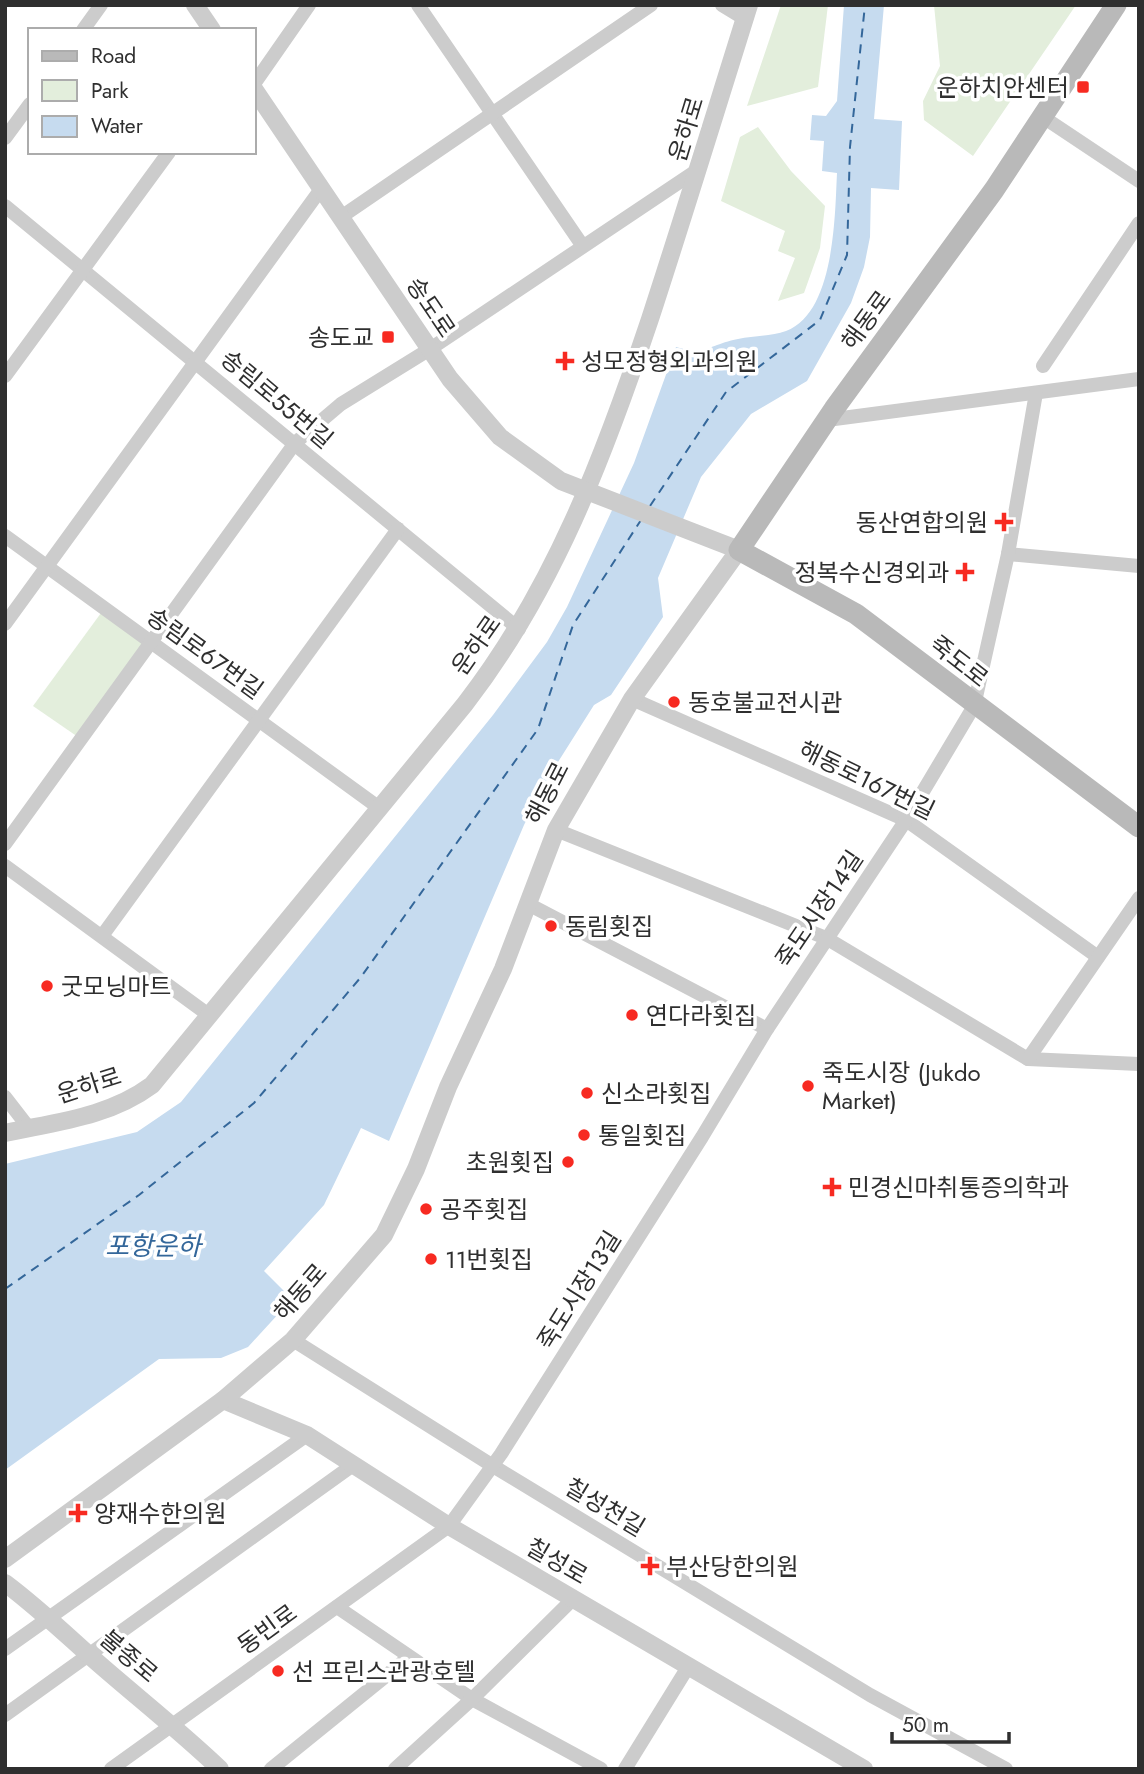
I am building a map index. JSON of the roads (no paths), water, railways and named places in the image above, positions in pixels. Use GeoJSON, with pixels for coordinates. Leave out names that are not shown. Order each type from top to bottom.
{"type":"FeatureCollection","features":[{"type":"Feature","properties":{"kind":"main road","name":"해동로"},"geometry":{"type":"LineString","coordinates":[[739,550],[827,420],[994,190],[1116,5]]}},
{"type":"Feature","properties":{"kind":"main road","name":"죽도로"},"geometry":{"type":"LineString","coordinates":[[739,550],[856,614],[974,706],[1139,827]]}},
{"type":"Feature","properties":{"kind":"street"},"geometry":{"type":"LineString","coordinates":[[84,28],[101,5]]}},
{"type":"Feature","properties":{"kind":"street"},"geometry":{"type":"LineString","coordinates":[[195,5],[211,28]]}},
{"type":"Feature","properties":{"kind":"street"},"geometry":{"type":"LineString","coordinates":[[256,84],[309,5]]}},
{"type":"Feature","properties":{"kind":"street"},"geometry":{"type":"LineString","coordinates":[[418,5],[582,246]]}},
{"type":"Feature","properties":{"kind":"street"},"geometry":{"type":"LineString","coordinates":[[341,217],[651,5]]}},
{"type":"Feature","properties":{"kind":"street"},"geometry":{"type":"LineString","coordinates":[[722,5],[747,12]]}},
{"type":"Feature","properties":{"kind":"street","name":"운하로"},"geometry":{"type":"LineString","coordinates":[[5,1133],[102,1112],[138,1096],[165,1072],[378,807],[465,704],[519,629],[557,559],[619,410],[699,169],[747,12]]}},
{"type":"Feature","properties":{"kind":"street","name":"송도로"},"geometry":{"type":"LineString","coordinates":[[256,90],[430,349],[466,400],[500,437],[538,467],[587,492],[739,550]]}},
{"type":"Feature","properties":{"kind":"street"},"geometry":{"type":"LineString","coordinates":[[5,138],[28,107]]}},
{"type":"Feature","properties":{"kind":"street"},"geometry":{"type":"LineString","coordinates":[[1043,117],[1139,181]]}},
{"type":"Feature","properties":{"kind":"street"},"geometry":{"type":"LineString","coordinates":[[5,376],[168,154]]}},
{"type":"Feature","properties":{"kind":"street"},"geometry":{"type":"LineString","coordinates":[[5,844],[154,643],[295,443],[341,404],[430,349],[699,169]]}},
{"type":"Feature","properties":{"kind":"street"},"geometry":{"type":"LineString","coordinates":[[5,624],[321,188]]}},
{"type":"Feature","properties":{"kind":"street","name":"송림로55번길"},"geometry":{"type":"LineString","coordinates":[[5,206],[519,629]]}},
{"type":"Feature","properties":{"kind":"street"},"geometry":{"type":"LineString","coordinates":[[1043,366],[1139,223]]}},
{"type":"Feature","properties":{"kind":"street"},"geometry":{"type":"LineString","coordinates":[[827,420],[1139,379]]}},
{"type":"Feature","properties":{"kind":"street","name":"죽도시장14길"},"geometry":{"type":"LineString","coordinates":[[702,1138],[767,1029],[906,820],[974,706],[1009,554],[1035,393]]}},
{"type":"Feature","properties":{"kind":"street"},"geometry":{"type":"LineString","coordinates":[[102,936],[398,529]]}},
{"type":"Feature","properties":{"kind":"street","name":"송림로67번길"},"geometry":{"type":"LineString","coordinates":[[5,536],[378,807]]}},
{"type":"Feature","properties":{"kind":"street","name":"해동로"},"geometry":{"type":"LineString","coordinates":[[5,1559],[223,1400],[293,1340],[384,1235],[416,1170],[528,904],[556,830],[632,699],[739,550]]}},
{"type":"Feature","properties":{"kind":"street"},"geometry":{"type":"LineString","coordinates":[[1009,554],[1139,566]]}},
{"type":"Feature","properties":{"kind":"street","name":"해동로167번길"},"geometry":{"type":"LineString","coordinates":[[632,699],[906,820],[1098,957]]}},
{"type":"Feature","properties":{"kind":"street"},"geometry":{"type":"LineString","coordinates":[[556,830],[826,938],[1028,1059],[1139,1064]]}},
{"type":"Feature","properties":{"kind":"street"},"geometry":{"type":"LineString","coordinates":[[5,866],[211,1016]]}},
{"type":"Feature","properties":{"kind":"street"},"geometry":{"type":"LineString","coordinates":[[1028,1059],[1139,898]]}},
{"type":"Feature","properties":{"kind":"street"},"geometry":{"type":"LineString","coordinates":[[528,904],[767,1029]]}},
{"type":"Feature","properties":{"kind":"street"},"geometry":{"type":"LineString","coordinates":[[5,1097],[29,1128]]}},
{"type":"Feature","properties":{"kind":"street","name":"죽도시장13길"},"geometry":{"type":"LineString","coordinates":[[449,1526],[493,1466],[702,1138]]}},
{"type":"Feature","properties":{"kind":"street","name":"칠성천길"},"geometry":{"type":"LineString","coordinates":[[293,1340],[493,1466],[915,1722],[1006,1769]]}},
{"type":"Feature","properties":{"kind":"street","name":"칠성로"},"geometry":{"type":"LineString","coordinates":[[223,1400],[307,1435],[449,1526],[864,1769]]}},
{"type":"Feature","properties":{"kind":"street"},"geometry":{"type":"LineString","coordinates":[[5,1650],[49,1616],[307,1435]]}},
{"type":"Feature","properties":{"kind":"street"},"geometry":{"type":"LineString","coordinates":[[5,1716],[353,1465]]}},
{"type":"Feature","properties":{"kind":"street","name":"동빈로"},"geometry":{"type":"LineString","coordinates":[[111,1769],[449,1526]]}},
{"type":"Feature","properties":{"kind":"street","name":"불종로"},"geometry":{"type":"LineString","coordinates":[[5,1583],[49,1616],[89,1656],[173,1724],[220,1769]]}},
{"type":"Feature","properties":{"kind":"street"},"geometry":{"type":"LineString","coordinates":[[395,1769],[472,1699],[573,1599]]}},
{"type":"Feature","properties":{"kind":"street"},"geometry":{"type":"LineString","coordinates":[[337,1606],[408,1658],[472,1699],[601,1769]]}},
{"type":"Feature","properties":{"kind":"street"},"geometry":{"type":"LineString","coordinates":[[271,1769],[408,1658]]}},
{"type":"Feature","properties":{"kind":"street"},"geometry":{"type":"LineString","coordinates":[[625,1769],[688,1667]]}},
{"type":"Feature","properties":{"kind":"water","name":"포항운하"},"geometry":{"type":"Polygon","coordinates":[[[844,5],[884,5],[874,119],[902,121],[899,190],[871,188],[870,237],[864,267],[851,303],[807,381],[751,414],[701,477],[658,578],[663,617],[611,695],[594,705],[546,781],[524,825],[389,1141],[361,1128],[324,1205],[264,1271],[292,1299],[248,1347],[221,1358],[159,1359],[5,1470],[5,1164],[137,1132],[181,1102],[493,715],[547,642],[567,607],[634,463],[676,347],[702,350],[729,341],[786,331],[802,321],[823,284],[833,236],[837,173],[822,171],[824,141],[810,140],[812,115],[826,116],[837,101],[844,5]]]}},
{"type":"Feature","properties":{"kind":"place","name":"운하치안센터"},"geometry":{"type":"Point","coordinates":[1083,87]}},
{"type":"Feature","properties":{"kind":"place","name":"송도교"},"geometry":{"type":"Point","coordinates":[388,337]}},
{"type":"Feature","properties":{"kind":"place","name":"성모정형외과의원"},"geometry":{"type":"Point","coordinates":[565,361]}},
{"type":"Feature","properties":{"kind":"place","name":"동산연합의원"},"geometry":{"type":"Point","coordinates":[1004,522]}},
{"type":"Feature","properties":{"kind":"place","name":"정복수신경외과"},"geometry":{"type":"Point","coordinates":[965,572]}},
{"type":"Feature","properties":{"kind":"place","name":"동호불교전시관"},"geometry":{"type":"Point","coordinates":[674,702]}},
{"type":"Feature","properties":{"kind":"place","name":"동림횟집"},"geometry":{"type":"Point","coordinates":[551,926]}},
{"type":"Feature","properties":{"kind":"place","name":"굿모닝마트"},"geometry":{"type":"Point","coordinates":[47,986]}},
{"type":"Feature","properties":{"kind":"place","name":"연다라횟집"},"geometry":{"type":"Point","coordinates":[632,1015]}},
{"type":"Feature","properties":{"kind":"place","name":"죽도시장 (Jukdo Market)"},"geometry":{"type":"Point","coordinates":[808,1086]}},
{"type":"Feature","properties":{"kind":"place","name":"신소라횟집"},"geometry":{"type":"Point","coordinates":[587,1093]}},
{"type":"Feature","properties":{"kind":"place","name":"통일횟집"},"geometry":{"type":"Point","coordinates":[584,1135]}},
{"type":"Feature","properties":{"kind":"place","name":"초원횟집"},"geometry":{"type":"Point","coordinates":[568,1162]}},
{"type":"Feature","properties":{"kind":"place","name":"민경신마취통증의학과"},"geometry":{"type":"Point","coordinates":[832,1187]}},
{"type":"Feature","properties":{"kind":"place","name":"공주횟집"},"geometry":{"type":"Point","coordinates":[426,1209]}},
{"type":"Feature","properties":{"kind":"place","name":"11번횟집"},"geometry":{"type":"Point","coordinates":[431,1259]}},
{"type":"Feature","properties":{"kind":"place","name":"양재수한의원"},"geometry":{"type":"Point","coordinates":[78,1513]}},
{"type":"Feature","properties":{"kind":"place","name":"부산당한의원"},"geometry":{"type":"Point","coordinates":[650,1566]}},
{"type":"Feature","properties":{"kind":"place","name":"선 프린스관광호텔"},"geometry":{"type":"Point","coordinates":[278,1671]}}]}
